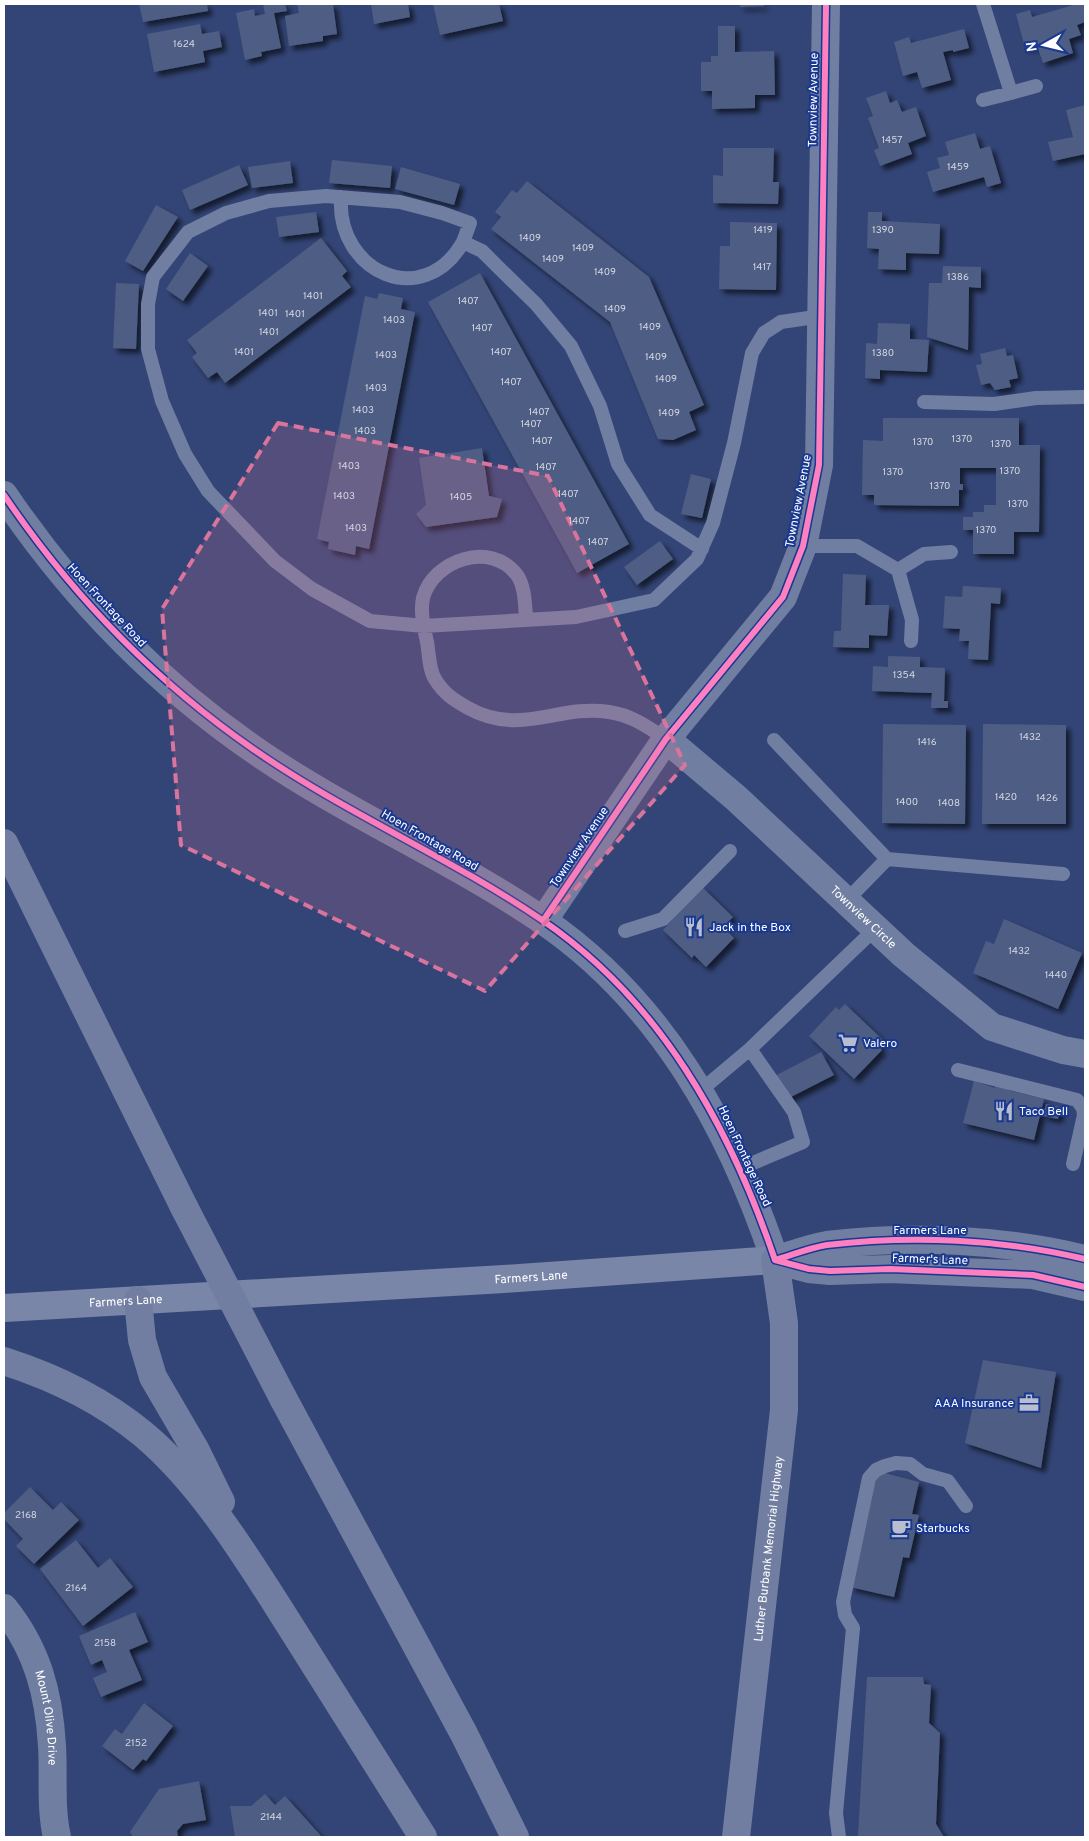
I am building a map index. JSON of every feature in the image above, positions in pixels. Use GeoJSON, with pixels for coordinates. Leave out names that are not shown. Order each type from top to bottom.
{"type":"FeatureCollection","features":[{"type":"Feature","properties":{"kind":"highway"},"geometry":{"type":"LineString","coordinates":[[4,843],[184,1207],[283,1398],[464,1734],[515,1837]]}},
{"type":"Feature","properties":{"kind":"highway","name":"Luther Burbank Memorial Highway"},"geometry":{"type":"LineString","coordinates":[[736,1837],[784,1410],[784,1323],[775,1260]]}},
{"type":"Feature","properties":{"kind":"highway"},"geometry":{"type":"LineString","coordinates":[[138,1300],[145,1354],[155,1382],[195,1449],[255,1570]]}},
{"type":"Feature","properties":{"kind":"highway"},"geometry":{"type":"LineString","coordinates":[[4,1361],[52,1378],[121,1417],[144,1435],[184,1474],[255,1570],[423,1837]]}},
{"type":"Feature","properties":{"kind":"main road","name":"Farmers Lane"},"geometry":{"type":"LineString","coordinates":[[4,1308],[504,1279],[775,1260]]}},
{"type":"Feature","properties":{"kind":"street","name":"Townview Avenue"},"geometry":{"type":"LineString","coordinates":[[543,921],[666,739],[783,597],[803,546],[819,465],[826,4]]}},
{"type":"Feature","properties":{"kind":"street","name":"Hoen Frontage Road"},"geometry":{"type":"LineString","coordinates":[[4,495],[41,548],[103,620],[172,686],[227,731],[313,787],[543,921],[598,966],[642,1012],[682,1062],[719,1122],[741,1168],[775,1260]]}},
{"type":"Feature","properties":{"kind":"street","name":"Townview Circle"},"geometry":{"type":"LineString","coordinates":[[666,739],[736,798],[904,955],[992,1026],[1063,1050],[1085,1054]]}},
{"type":"Feature","properties":{"kind":"street","name":"Farmers Lane"},"geometry":{"type":"LineString","coordinates":[[775,1260],[826,1246],[928,1241],[983,1242],[1036,1249],[1085,1259]]}},
{"type":"Feature","properties":{"kind":"street","name":"Farmer's Lane"},"geometry":{"type":"LineString","coordinates":[[775,1260],[809,1269],[830,1271],[890,1269],[1033,1275],[1085,1287]]}},
{"type":"Feature","properties":{"kind":"street","name":"Mount Olive Drive"},"geometry":{"type":"LineString","coordinates":[[4,1608],[20,1629],[37,1662],[47,1702],[52,1747],[51,1800],[57,1837]]}},
{"type":"Feature","properties":{"kind":"lane"},"geometry":{"type":"LineString","coordinates":[[983,4],[1011,93]]}},
{"type":"Feature","properties":{"kind":"lane"},"geometry":{"type":"LineString","coordinates":[[983,100],[1036,86]]}},
{"type":"Feature","properties":{"kind":"lane"},"geometry":{"type":"LineString","coordinates":[[342,197],[340,212],[344,231],[352,248],[365,262],[381,272],[399,277],[419,278],[451,259],[463,242],[470,223],[400,202],[342,197],[269,201],[226,213],[188,232],[153,277],[148,304],[148,349],[162,401],[185,454],[208,491],[275,561],[312,589],[370,621],[424,626],[576,617],[654,600],[697,559],[713,523],[734,443],[752,353],[764,333],[781,322],[822,316]]}},
{"type":"Feature","properties":{"kind":"lane"},"geometry":{"type":"LineString","coordinates":[[463,242],[482,252],[497,266],[536,304],[571,346],[600,406],[618,464],[650,515],[702,549]]}},
{"type":"Feature","properties":{"kind":"lane"},"geometry":{"type":"LineString","coordinates":[[924,402],[994,404],[1036,398],[1085,397]]}},
{"type":"Feature","properties":{"kind":"lane"},"geometry":{"type":"LineString","coordinates":[[803,546],[857,546],[898,570],[912,620],[911,641]]}},
{"type":"Feature","properties":{"kind":"lane"},"geometry":{"type":"LineString","coordinates":[[898,570],[924,554],[952,552]]}},
{"type":"Feature","properties":{"kind":"lane"},"geometry":{"type":"LineString","coordinates":[[526,619],[522,586],[516,574],[505,565],[492,559],[478,556],[463,558],[438,572],[429,584],[422,606],[434,677],[448,697],[476,713],[499,721],[523,721],[594,711],[609,712],[643,723],[666,739]]}},
{"type":"Feature","properties":{"kind":"lane"},"geometry":{"type":"LineString","coordinates":[[774,740],[887,859],[1063,874]]}},
{"type":"Feature","properties":{"kind":"lane"},"geometry":{"type":"LineString","coordinates":[[625,931],[663,919],[730,851]]}},
{"type":"Feature","properties":{"kind":"lane"},"geometry":{"type":"LineString","coordinates":[[847,900],[887,859]]}},
{"type":"Feature","properties":{"kind":"lane"},"geometry":{"type":"LineString","coordinates":[[700,1091],[750,1049],[876,928]]}},
{"type":"Feature","properties":{"kind":"lane"},"geometry":{"type":"LineString","coordinates":[[741,1168],[803,1142],[794,1112],[750,1049]]}},
{"type":"Feature","properties":{"kind":"lane"},"geometry":{"type":"LineString","coordinates":[[958,1070],[1077,1100],[1083,1108],[1084,1114],[1073,1164]]}},
{"type":"Feature","properties":{"kind":"lane"},"geometry":{"type":"LineString","coordinates":[[839,1837],[836,1813],[853,1628],[845,1615],[843,1602],[871,1473],[896,1463],[910,1464],[923,1474],[948,1481],[966,1506]]}},
{"type":"Feature","properties":{"kind":"highlighted area"},"geometry":{"type":"Polygon","coordinates":[[[278,423],[548,476],[685,765],[485,991],[181,845],[162,609],[278,423]]]}},
{"type":"Feature","properties":{"kind":"building"},"geometry":{"type":"Polygon","coordinates":[[[139,4],[207,4],[208,11],[143,22],[139,4]]]}},
{"type":"Feature","properties":{"kind":"building"},"geometry":{"type":"Polygon","coordinates":[[[263,4],[285,4],[287,11],[274,13],[281,48],[261,52],[262,56],[245,60],[236,13],[254,9],[255,16],[265,14],[263,4]]]}},
{"type":"Feature","properties":{"kind":"building"},"geometry":{"type":"Polygon","coordinates":[[[297,4],[333,4],[337,34],[323,36],[323,41],[289,46],[285,16],[299,13],[297,4]]]}},
{"type":"Feature","properties":{"kind":"building"},"geometry":{"type":"Polygon","coordinates":[[[371,4],[408,4],[410,17],[374,24],[371,4]]]}},
{"type":"Feature","properties":{"kind":"building"},"geometry":{"type":"Polygon","coordinates":[[[433,4],[499,4],[503,21],[440,35],[433,4]]]}},
{"type":"Feature","properties":{"kind":"building"},"geometry":{"type":"Polygon","coordinates":[[[740,4],[764,4],[764,6],[740,7],[740,4]]]}},
{"type":"Feature","properties":{"kind":"building"},"geometry":{"type":"Polygon","coordinates":[[[1077,4],[1085,4],[1085,22],[1077,25],[1081,35],[1069,39],[1073,53],[1043,63],[1037,46],[1025,48],[1016,14],[1030,10],[1032,17],[1077,4]]]}},
{"type":"Feature","properties":{"kind":"building"},"geometry":{"type":"Polygon","coordinates":[[[200,24],[202,34],[219,31],[222,47],[203,51],[205,62],[154,72],[147,34],[200,24]]]}},
{"type":"Feature","properties":{"kind":"building"},"geometry":{"type":"Polygon","coordinates":[[[718,26],[735,26],[735,52],[774,51],[775,95],[755,95],[755,108],[712,109],[712,91],[701,91],[701,62],[711,62],[711,56],[718,56],[718,26]]]}},
{"type":"Feature","properties":{"kind":"building"},"geometry":{"type":"Polygon","coordinates":[[[964,29],[969,48],[953,52],[953,50],[943,52],[951,80],[922,88],[917,72],[903,76],[894,42],[909,37],[911,43],[964,29]]]}},
{"type":"Feature","properties":{"kind":"building"},"geometry":{"type":"Polygon","coordinates":[[[886,91],[890,103],[897,100],[902,112],[916,107],[926,136],[908,143],[912,154],[880,166],[874,150],[879,148],[868,118],[873,116],[866,98],[886,91]]]}},
{"type":"Feature","properties":{"kind":"building"},"geometry":{"type":"Polygon","coordinates":[[[1085,105],[1085,154],[1053,161],[1048,142],[1073,137],[1066,110],[1085,105]]]}},
{"type":"Feature","properties":{"kind":"building"},"geometry":{"type":"Polygon","coordinates":[[[975,133],[980,149],[990,146],[1001,183],[987,187],[984,177],[933,192],[927,172],[940,168],[937,158],[949,155],[945,142],[975,133]]]}},
{"type":"Feature","properties":{"kind":"building"},"geometry":{"type":"Polygon","coordinates":[[[723,148],[774,148],[773,182],[779,182],[778,204],[713,203],[713,175],[723,176],[723,148]]]}},
{"type":"Feature","properties":{"kind":"building"},"geometry":{"type":"Polygon","coordinates":[[[332,160],[392,166],[390,188],[329,183],[332,160]]]}},
{"type":"Feature","properties":{"kind":"building"},"geometry":{"type":"Polygon","coordinates":[[[290,161],[293,183],[252,188],[248,167],[290,161]]]}},
{"type":"Feature","properties":{"kind":"building"},"geometry":{"type":"Polygon","coordinates":[[[239,165],[248,185],[190,210],[182,190],[239,165]]]}},
{"type":"Feature","properties":{"kind":"building"},"geometry":{"type":"Polygon","coordinates":[[[401,167],[460,184],[454,205],[395,189],[401,167]]]}},
{"type":"Feature","properties":{"kind":"building"},"geometry":{"type":"Polygon","coordinates":[[[527,181],[649,277],[704,405],[689,412],[696,430],[673,440],[658,439],[610,322],[491,229],[501,217],[495,212],[512,190],[517,193],[527,181]]]}},
{"type":"Feature","properties":{"kind":"building"},"geometry":{"type":"Polygon","coordinates":[[[156,205],[178,217],[143,271],[125,261],[156,205]]]}},
{"type":"Feature","properties":{"kind":"building"},"geometry":{"type":"Polygon","coordinates":[[[316,212],[319,232],[279,237],[276,217],[316,212]]]}},
{"type":"Feature","properties":{"kind":"building"},"geometry":{"type":"Polygon","coordinates":[[[868,212],[882,212],[882,221],[940,224],[939,254],[906,253],[906,270],[878,269],[879,249],[867,248],[868,212]]]}},
{"type":"Feature","properties":{"kind":"building"},"geometry":{"type":"Polygon","coordinates":[[[730,222],[777,223],[776,290],[719,289],[720,246],[730,246],[730,222]]]}},
{"type":"Feature","properties":{"kind":"building"},"geometry":{"type":"Polygon","coordinates":[[[321,238],[347,271],[342,276],[351,287],[225,383],[217,372],[208,378],[192,357],[197,353],[187,340],[321,238]]]}},
{"type":"Feature","properties":{"kind":"building"},"geometry":{"type":"Polygon","coordinates":[[[190,253],[208,266],[183,301],[166,289],[190,253]]]}},
{"type":"Feature","properties":{"kind":"building"},"geometry":{"type":"Polygon","coordinates":[[[943,266],[981,267],[981,288],[969,287],[968,350],[927,337],[929,283],[942,283],[943,266]]]}},
{"type":"Feature","properties":{"kind":"building"},"geometry":{"type":"Polygon","coordinates":[[[480,273],[629,544],[577,573],[428,302],[480,273]]]}},
{"type":"Feature","properties":{"kind":"building"},"geometry":{"type":"Polygon","coordinates":[[[116,283],[139,284],[136,349],[113,348],[116,283]]]}},
{"type":"Feature","properties":{"kind":"building"},"geometry":{"type":"Polygon","coordinates":[[[379,293],[403,298],[401,309],[415,312],[369,549],[356,546],[355,555],[328,549],[329,542],[317,539],[365,296],[377,299],[379,293]]]}},
{"type":"Feature","properties":{"kind":"building"},"geometry":{"type":"Polygon","coordinates":[[[878,323],[910,324],[910,339],[929,340],[927,372],[880,370],[880,379],[865,378],[866,343],[877,344],[878,323]]]}},
{"type":"Feature","properties":{"kind":"building"},"geometry":{"type":"Polygon","coordinates":[[[1005,348],[1007,356],[1013,355],[1018,378],[1009,380],[1011,387],[995,390],[990,383],[981,385],[976,365],[982,364],[980,354],[1005,348]]]}},
{"type":"Feature","properties":{"kind":"building"},"geometry":{"type":"Polygon","coordinates":[[[883,418],[1019,418],[1019,445],[1040,445],[1039,532],[1014,532],[1014,554],[973,554],[973,530],[963,530],[963,517],[973,517],[973,512],[984,512],[984,505],[996,505],[996,468],[960,468],[960,484],[963,484],[963,490],[959,490],[959,506],[874,505],[874,495],[862,495],[863,440],[883,441],[883,418]]]}},
{"type":"Feature","properties":{"kind":"building"},"geometry":{"type":"Polygon","coordinates":[[[482,448],[489,496],[502,499],[497,517],[426,527],[416,514],[426,505],[419,458],[482,448]]]}},
{"type":"Feature","properties":{"kind":"building"},"geometry":{"type":"Polygon","coordinates":[[[691,474],[711,479],[702,518],[681,514],[691,474]]]}},
{"type":"Feature","properties":{"kind":"building"},"geometry":{"type":"Polygon","coordinates":[[[660,541],[673,559],[637,585],[624,567],[660,541]]]}},
{"type":"Feature","properties":{"kind":"building"},"geometry":{"type":"Polygon","coordinates":[[[843,574],[866,575],[865,605],[889,605],[887,636],[869,635],[869,648],[833,647],[834,631],[841,631],[843,574]]]}},
{"type":"Feature","properties":{"kind":"building"},"geometry":{"type":"Polygon","coordinates":[[[963,586],[1001,588],[1000,604],[991,603],[988,660],[968,659],[969,641],[959,641],[960,629],[943,628],[945,596],[962,597],[963,586]]]}},
{"type":"Feature","properties":{"kind":"building"},"geometry":{"type":"Polygon","coordinates":[[[888,656],[920,657],[920,667],[945,668],[944,701],[948,701],[948,708],[931,708],[932,693],[872,691],[873,666],[888,667],[888,656]]]}},
{"type":"Feature","properties":{"kind":"building"},"geometry":{"type":"Polygon","coordinates":[[[883,724],[966,725],[965,824],[882,823],[883,724]]]}},
{"type":"Feature","properties":{"kind":"building"},"geometry":{"type":"Polygon","coordinates":[[[983,724],[1066,725],[1066,824],[982,824],[983,724]]]}},
{"type":"Feature","properties":{"kind":"building","name":"Jack in the Box"},"geometry":{"type":"Polygon","coordinates":[[[702,887],[733,917],[723,927],[734,938],[706,967],[694,955],[692,958],[663,930],[702,887]]]}},
{"type":"Feature","properties":{"kind":"building"},"geometry":{"type":"Polygon","coordinates":[[[1004,919],[1082,953],[1058,1009],[973,973],[986,941],[994,944],[1004,919]]]}},
{"type":"Feature","properties":{"kind":"building","name":"Valero"},"geometry":{"type":"Polygon","coordinates":[[[845,1004],[883,1040],[878,1046],[882,1050],[854,1079],[809,1036],[836,1007],[839,1010],[845,1004]]]}},
{"type":"Feature","properties":{"kind":"building"},"geometry":{"type":"Polygon","coordinates":[[[821,1052],[834,1075],[781,1102],[769,1079],[821,1052]]]}},
{"type":"Feature","properties":{"kind":"building","name":"Taco Bell"},"geometry":{"type":"Polygon","coordinates":[[[974,1081],[995,1088],[996,1083],[1011,1091],[1044,1099],[1034,1140],[963,1123],[974,1081]]]}},
{"type":"Feature","properties":{"kind":"building"},"geometry":{"type":"Polygon","coordinates":[[[1046,1104],[1061,1107],[1058,1119],[1043,1116],[1046,1104]]]}},
{"type":"Feature","properties":{"kind":"building"},"geometry":{"type":"Polygon","coordinates":[[[983,1360],[1056,1372],[1041,1468],[965,1443],[983,1360]]]}},
{"type":"Feature","properties":{"kind":"building"},"geometry":{"type":"Polygon","coordinates":[[[877,1471],[919,1482],[912,1514],[919,1515],[909,1558],[903,1557],[894,1597],[850,1587],[877,1471]]]}},
{"type":"Feature","properties":{"kind":"building"},"geometry":{"type":"Polygon","coordinates":[[[30,1487],[53,1510],[61,1502],[79,1520],[34,1564],[16,1546],[23,1539],[4,1519],[4,1513],[30,1487]]]}},
{"type":"Feature","properties":{"kind":"building"},"geometry":{"type":"Polygon","coordinates":[[[76,1540],[98,1568],[110,1558],[133,1587],[83,1626],[40,1569],[76,1540]]]}},
{"type":"Feature","properties":{"kind":"building"},"geometry":{"type":"Polygon","coordinates":[[[135,1612],[148,1642],[129,1650],[142,1680],[101,1697],[93,1678],[107,1672],[102,1660],[91,1665],[79,1636],[135,1612]]]}},
{"type":"Feature","properties":{"kind":"building"},"geometry":{"type":"Polygon","coordinates":[[[867,1677],[923,1677],[924,1684],[931,1685],[929,1723],[940,1733],[936,1824],[944,1837],[858,1837],[867,1677]]]}},
{"type":"Feature","properties":{"kind":"building"},"geometry":{"type":"Polygon","coordinates":[[[144,1703],[173,1726],[146,1761],[143,1759],[133,1770],[102,1746],[115,1729],[122,1734],[144,1703]]]}},
{"type":"Feature","properties":{"kind":"building"},"geometry":{"type":"Polygon","coordinates":[[[199,1781],[206,1820],[183,1824],[177,1831],[178,1837],[133,1837],[130,1832],[159,1789],[199,1781]]]}},
{"type":"Feature","properties":{"kind":"building"},"geometry":{"type":"Polygon","coordinates":[[[265,1794],[275,1805],[285,1796],[322,1837],[235,1837],[230,1806],[251,1806],[265,1794]]]}},
{"type":"Feature","properties":{"kind":"cycle path"},"geometry":{"type":"LineString","coordinates":[[543,921],[666,739],[783,597],[803,546],[819,465],[826,4]]}},
{"type":"Feature","properties":{"kind":"cycle path"},"geometry":{"type":"LineString","coordinates":[[4,495],[57,567],[86,601],[149,665],[217,723],[253,749],[324,794],[507,897],[542,920],[584,952],[622,989],[656,1028],[686,1070],[713,1115],[757,1211],[775,1260]]}},
{"type":"Feature","properties":{"kind":"cycle path"},"geometry":{"type":"LineString","coordinates":[[775,1260],[827,1245],[892,1240],[989,1243],[1054,1252],[1085,1259]]}},
{"type":"Feature","properties":{"kind":"cycle path"},"geometry":{"type":"LineString","coordinates":[[775,1260],[809,1269],[830,1271],[890,1269],[1033,1275],[1085,1287]]}},
{"type":"Feature","properties":{"kind":"place","name":"Jack in the Box"},"geometry":{"type":"Point","coordinates":[694,927]}},
{"type":"Feature","properties":{"kind":"place","name":"Valero"},"geometry":{"type":"Point","coordinates":[848,1043]}},
{"type":"Feature","properties":{"kind":"place","name":"Taco Bell"},"geometry":{"type":"Point","coordinates":[1004,1111]}},
{"type":"Feature","properties":{"kind":"place","name":"AAA Insurance"},"geometry":{"type":"Point","coordinates":[1029,1403]}},
{"type":"Feature","properties":{"kind":"place","name":"Starbucks"},"geometry":{"type":"Point","coordinates":[901,1528]}}]}
